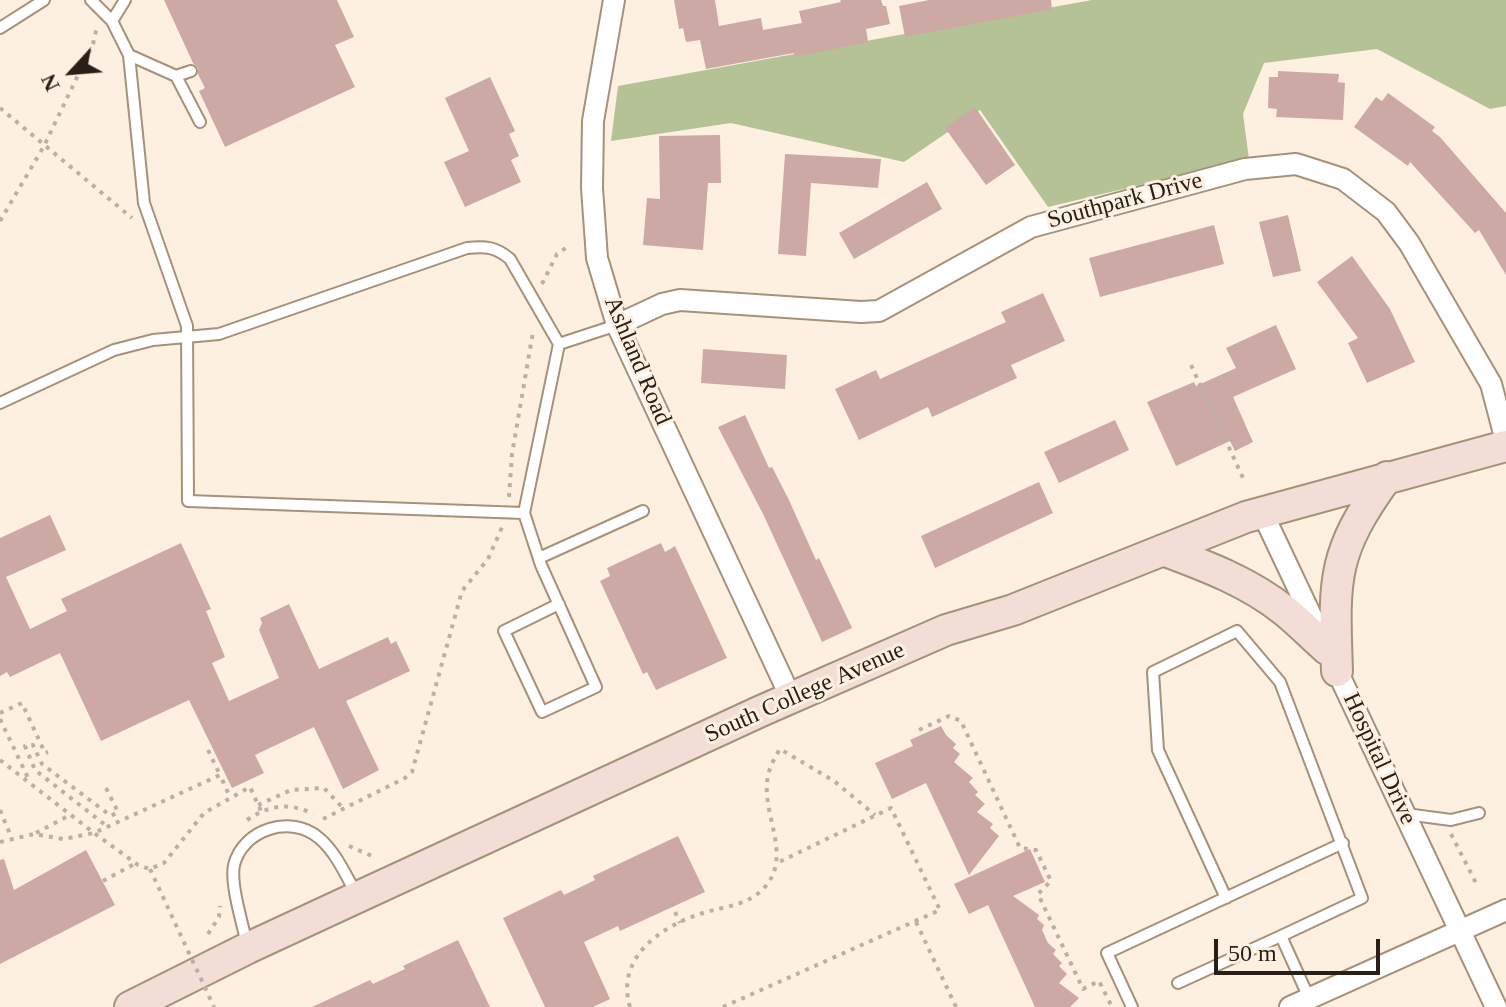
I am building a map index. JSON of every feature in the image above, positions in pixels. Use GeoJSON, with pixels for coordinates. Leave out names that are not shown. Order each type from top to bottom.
{"type":"FeatureCollection","features":[{"type":"Feature","properties":{"kind":"main road","name":"South College Avenue"},"geometry":{"type":"LineString","coordinates":[[130,1007],[358,897],[946,630],[1013,610],[1262,512],[1506,443]]}},
{"type":"Feature","properties":{"kind":"main road"},"geometry":{"type":"LineString","coordinates":[[1332,660],[1338,567],[1354,527],[1387,477]]}},
{"type":"Feature","properties":{"kind":"main road"},"geometry":{"type":"LineString","coordinates":[[1163,550],[1224,573],[1260,594],[1285,611],[1332,660]]}},
{"type":"Feature","properties":{"kind":"street","name":"Ashland Road"},"geometry":{"type":"LineString","coordinates":[[614,0],[593,121],[592,188],[597,258],[617,325],[791,698]]}},
{"type":"Feature","properties":{"kind":"street","name":"Southpark Drive"},"geometry":{"type":"LineString","coordinates":[[617,325],[662,304],[680,300],[847,312],[879,311],[1031,227],[1245,169],[1296,164],[1343,179],[1386,212],[1409,243],[1491,384],[1506,443]]}},
{"type":"Feature","properties":{"kind":"street","name":"Hospital Drive"},"geometry":{"type":"LineString","coordinates":[[1262,512],[1496,1007]]}},
{"type":"Feature","properties":{"kind":"street"},"geometry":{"type":"LineString","coordinates":[[1300,1003],[1506,910]]}},
{"type":"Feature","properties":{"kind":"lane"},"geometry":{"type":"LineString","coordinates":[[0,28],[44,0]]}},
{"type":"Feature","properties":{"kind":"lane"},"geometry":{"type":"LineString","coordinates":[[91,0],[112,21],[129,55],[144,203],[187,326],[188,501],[524,513]]}},
{"type":"Feature","properties":{"kind":"lane"},"geometry":{"type":"LineString","coordinates":[[112,21],[125,0]]}},
{"type":"Feature","properties":{"kind":"lane"},"geometry":{"type":"LineString","coordinates":[[129,55],[176,76],[200,122]]}},
{"type":"Feature","properties":{"kind":"lane"},"geometry":{"type":"LineString","coordinates":[[176,76],[191,71]]}},
{"type":"Feature","properties":{"kind":"lane"},"geometry":{"type":"LineString","coordinates":[[0,403],[114,350],[153,340],[219,334],[467,248],[485,246],[499,249],[510,259],[559,344],[524,513],[539,558],[596,687],[542,712],[504,631],[559,604]]}},
{"type":"Feature","properties":{"kind":"lane"},"geometry":{"type":"LineString","coordinates":[[559,344],[617,325]]}},
{"type":"Feature","properties":{"kind":"lane"},"geometry":{"type":"LineString","coordinates":[[539,558],[643,511]]}},
{"type":"Feature","properties":{"kind":"lane"},"geometry":{"type":"LineString","coordinates":[[1178,983],[1362,898],[1280,682],[1237,631],[1153,672],[1158,750],[1226,898]]}},
{"type":"Feature","properties":{"kind":"lane"},"geometry":{"type":"LineString","coordinates":[[1405,814],[1444,819],[1479,813]]}},
{"type":"Feature","properties":{"kind":"lane"},"geometry":{"type":"LineString","coordinates":[[248,948],[234,867],[240,851],[252,837],[269,828],[286,826],[303,829],[318,837],[332,852],[358,897]]}},
{"type":"Feature","properties":{"kind":"lane"},"geometry":{"type":"LineString","coordinates":[[1132,1007],[1107,953],[1343,843]]}},
{"type":"Feature","properties":{"kind":"lane"},"geometry":{"type":"LineString","coordinates":[[1281,936],[1300,1003]]}},
{"type":"Feature","properties":{"kind":"path"},"geometry":{"type":"LineString","coordinates":[[0,221],[44,146],[93,44],[102,11]]}},
{"type":"Feature","properties":{"kind":"path"},"geometry":{"type":"LineString","coordinates":[[0,108],[136,222]]}},
{"type":"Feature","properties":{"kind":"path"},"geometry":{"type":"LineString","coordinates":[[323,819],[412,772],[462,591],[495,548],[507,513],[512,454],[543,283],[557,254],[570,245]]}},
{"type":"Feature","properties":{"kind":"path"},"geometry":{"type":"LineString","coordinates":[[1191,365],[1243,478]]}},
{"type":"Feature","properties":{"kind":"path"},"geometry":{"type":"LineString","coordinates":[[31,784],[0,716],[22,703],[45,753],[48,752]]}},
{"type":"Feature","properties":{"kind":"path"},"geometry":{"type":"LineString","coordinates":[[919,730],[949,716],[961,721],[1020,848],[1036,850],[1051,881],[1038,894],[1083,989],[1099,981],[1112,1007]]}},
{"type":"Feature","properties":{"kind":"path"},"geometry":{"type":"LineString","coordinates":[[106,788],[118,812],[111,816],[42,764],[33,745],[25,746],[35,770],[108,827]]}},
{"type":"Feature","properties":{"kind":"path"},"geometry":{"type":"LineString","coordinates":[[630,1007],[626,984],[638,954],[659,934],[702,913],[735,906],[754,897],[774,874],[777,847],[767,803],[767,778],[780,749],[834,781],[875,815]]}},
{"type":"Feature","properties":{"kind":"path"},"geometry":{"type":"LineString","coordinates":[[208,750],[230,797]]}},
{"type":"Feature","properties":{"kind":"path"},"geometry":{"type":"LineString","coordinates":[[0,760],[94,833],[136,863],[150,869],[214,1007]]}},
{"type":"Feature","properties":{"kind":"path"},"geometry":{"type":"LineString","coordinates":[[34,834],[63,839],[94,833],[220,775]]}},
{"type":"Feature","properties":{"kind":"path"},"geometry":{"type":"LineString","coordinates":[[150,869],[164,863],[204,813],[250,787],[259,808],[291,790],[324,788],[342,807]]}},
{"type":"Feature","properties":{"kind":"path"},"geometry":{"type":"LineString","coordinates":[[723,1007],[940,910],[891,808],[777,863]]}},
{"type":"Feature","properties":{"kind":"path"},"geometry":{"type":"LineString","coordinates":[[0,810],[12,839]]}},
{"type":"Feature","properties":{"kind":"path"},"geometry":{"type":"LineString","coordinates":[[0,842],[34,834],[70,815]]}},
{"type":"Feature","properties":{"kind":"path"},"geometry":{"type":"LineString","coordinates":[[1444,819],[1478,887]]}},
{"type":"Feature","properties":{"kind":"path"},"geometry":{"type":"LineString","coordinates":[[103,881],[136,863]]}},
{"type":"Feature","properties":{"kind":"path"},"geometry":{"type":"LineString","coordinates":[[671,903],[680,923]]}},
{"type":"Feature","properties":{"kind":"path"},"geometry":{"type":"LineString","coordinates":[[916,922],[956,1007]]}},
{"type":"Feature","properties":{"kind":"green space"},"geometry":{"type":"Polygon","coordinates":[[[1092,0],[1506,0],[1506,106],[1490,109],[1377,49],[1264,63],[1243,114],[1249,159],[1048,207],[980,110],[904,162],[731,123],[611,141],[618,86],[1092,0]]]}},
{"type":"Feature","properties":{"kind":"building"},"geometry":{"type":"Polygon","coordinates":[[[164,0],[337,0],[354,37],[335,45],[355,87],[225,147],[199,91],[205,88],[198,68],[164,0]]]}},
{"type":"Feature","properties":{"kind":"building"},"geometry":{"type":"Polygon","coordinates":[[[674,0],[715,0],[719,26],[761,18],[763,30],[802,23],[799,11],[840,0],[881,0],[886,6],[890,24],[866,29],[868,42],[795,57],[794,53],[706,69],[700,40],[686,42],[683,28],[679,29],[674,0]]]}},
{"type":"Feature","properties":{"kind":"building"},"geometry":{"type":"Polygon","coordinates":[[[929,0],[1051,0],[1052,9],[905,37],[899,6],[929,0]]]}},
{"type":"Feature","properties":{"kind":"building"},"geometry":{"type":"Polygon","coordinates":[[[1278,71],[1339,74],[1338,82],[1345,83],[1343,120],[1276,117],[1277,109],[1268,108],[1269,77],[1278,77],[1278,71]]]}},
{"type":"Feature","properties":{"kind":"building"},"geometry":{"type":"Polygon","coordinates":[[[490,77],[515,131],[509,134],[519,156],[511,160],[521,182],[465,207],[444,162],[469,151],[445,98],[490,77]]]}},
{"type":"Feature","properties":{"kind":"building"},"geometry":{"type":"Polygon","coordinates":[[[1388,93],[1435,127],[1432,131],[1506,213],[1506,275],[1479,230],[1475,233],[1410,162],[1408,166],[1354,127],[1376,97],[1382,101],[1388,93]]]}},
{"type":"Feature","properties":{"kind":"building"},"geometry":{"type":"Polygon","coordinates":[[[975,107],[1015,165],[986,185],[945,128],[975,107]]]}},
{"type":"Feature","properties":{"kind":"building"},"geometry":{"type":"Polygon","coordinates":[[[720,135],[721,183],[708,183],[703,250],[643,245],[647,198],[660,199],[659,136],[720,135]]]}},
{"type":"Feature","properties":{"kind":"building"},"geometry":{"type":"Polygon","coordinates":[[[785,154],[881,159],[878,188],[811,183],[806,256],[778,254],[785,154]]]}},
{"type":"Feature","properties":{"kind":"building"},"geometry":{"type":"Polygon","coordinates":[[[927,182],[942,209],[854,259],[839,233],[927,182]]]}},
{"type":"Feature","properties":{"kind":"building"},"geometry":{"type":"Polygon","coordinates":[[[1288,215],[1301,271],[1273,277],[1259,222],[1288,215]]]}},
{"type":"Feature","properties":{"kind":"building"},"geometry":{"type":"Polygon","coordinates":[[[1214,225],[1224,264],[1100,297],[1089,258],[1214,225]]]}},
{"type":"Feature","properties":{"kind":"building"},"geometry":{"type":"Polygon","coordinates":[[[1352,256],[1390,309],[1415,362],[1367,383],[1348,343],[1358,338],[1317,282],[1352,256]]]}},
{"type":"Feature","properties":{"kind":"building"},"geometry":{"type":"Polygon","coordinates":[[[1043,293],[1065,341],[1011,365],[1017,378],[932,417],[928,407],[859,440],[835,389],[876,370],[880,379],[1006,322],[1001,312],[1043,293]]]}},
{"type":"Feature","properties":{"kind":"building"},"geometry":{"type":"Polygon","coordinates":[[[1276,325],[1296,369],[1233,397],[1253,442],[1235,451],[1230,441],[1176,466],[1147,402],[1194,382],[1196,386],[1236,368],[1226,348],[1276,325]]]}},
{"type":"Feature","properties":{"kind":"building"},"geometry":{"type":"Polygon","coordinates":[[[703,349],[787,355],[785,389],[701,383],[703,349]]]}},
{"type":"Feature","properties":{"kind":"building"},"geometry":{"type":"Polygon","coordinates":[[[745,415],[852,628],[822,642],[764,516],[718,427],[745,415]]]}},
{"type":"Feature","properties":{"kind":"building"},"geometry":{"type":"Polygon","coordinates":[[[1115,420],[1129,450],[1059,483],[1044,452],[1115,420]]]}},
{"type":"Feature","properties":{"kind":"building"},"geometry":{"type":"Polygon","coordinates":[[[1039,482],[1053,513],[935,568],[921,536],[1039,482]]]}},
{"type":"Feature","properties":{"kind":"building"},"geometry":{"type":"Polygon","coordinates":[[[50,515],[66,550],[6,577],[30,629],[67,611],[61,599],[181,543],[211,609],[206,611],[225,657],[212,663],[229,701],[279,678],[259,630],[262,623],[260,618],[289,604],[319,669],[388,637],[391,644],[396,641],[410,671],[346,701],[379,770],[343,789],[314,727],[255,755],[264,773],[232,788],[189,700],[101,741],[60,653],[10,677],[7,672],[0,676],[0,538],[50,515]]]}},
{"type":"Feature","properties":{"kind":"building"},"geometry":{"type":"Polygon","coordinates":[[[661,543],[665,552],[675,546],[727,658],[656,690],[647,672],[643,674],[600,581],[610,576],[607,568],[661,543]]]}},
{"type":"Feature","properties":{"kind":"building"},"geometry":{"type":"Polygon","coordinates":[[[941,726],[956,744],[953,748],[960,754],[954,762],[973,778],[969,782],[978,792],[975,795],[985,804],[977,812],[993,824],[990,828],[999,836],[969,875],[926,783],[892,799],[875,763],[913,746],[910,740],[941,726]]]}},
{"type":"Feature","properties":{"kind":"building"},"geometry":{"type":"Polygon","coordinates":[[[678,836],[705,892],[620,931],[618,926],[584,942],[610,999],[593,1007],[545,1007],[503,918],[561,890],[564,895],[595,880],[593,876],[678,836]]]}},
{"type":"Feature","properties":{"kind":"building"},"geometry":{"type":"Polygon","coordinates":[[[1030,849],[1045,882],[1013,896],[1039,915],[1037,919],[1044,925],[1042,930],[1048,943],[1056,950],[1053,954],[1067,974],[1059,983],[1079,998],[1070,1007],[1035,1007],[988,905],[969,914],[954,884],[1030,849]]]}},
{"type":"Feature","properties":{"kind":"building"},"geometry":{"type":"Polygon","coordinates":[[[86,850],[115,905],[0,964],[0,860],[4,859],[14,890],[86,850]]]}},
{"type":"Feature","properties":{"kind":"building"},"geometry":{"type":"Polygon","coordinates":[[[458,940],[490,1007],[312,1007],[370,980],[373,984],[458,940]]]}}]}
